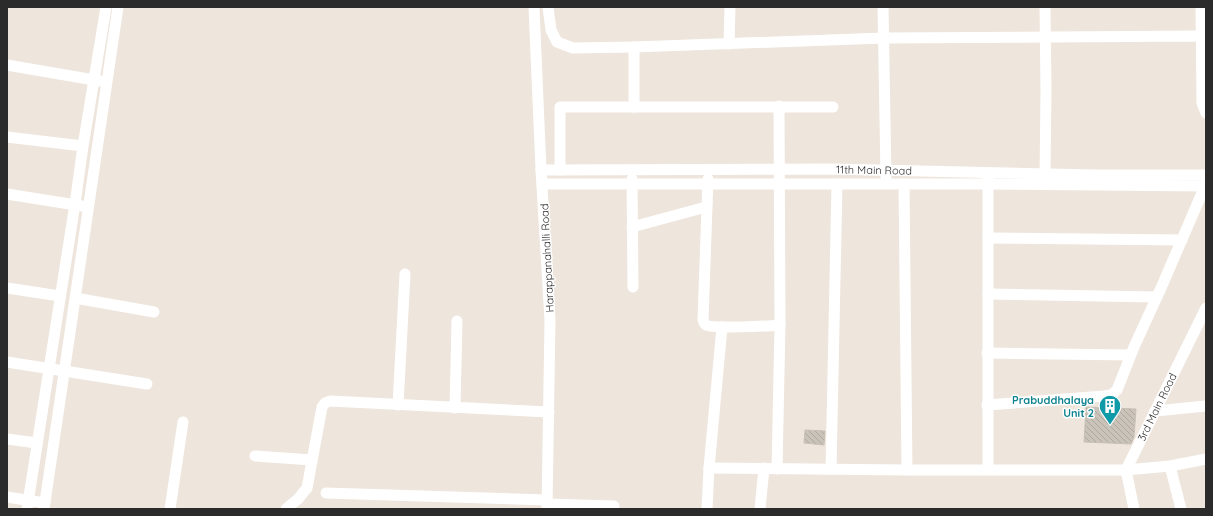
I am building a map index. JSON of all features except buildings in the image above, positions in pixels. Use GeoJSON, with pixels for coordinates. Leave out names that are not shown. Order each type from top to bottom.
{"type":"FeatureCollection","features":[{"type":"Feature","properties":{"kind":"street"},"geometry":{"type":"LineString","coordinates":[[27,505],[106,7]]}},
{"type":"Feature","properties":{"kind":"street"},"geometry":{"type":"LineString","coordinates":[[7,497],[27,505],[44,506],[118,7]]}},
{"type":"Feature","properties":{"kind":"street","name":"Harappanahalli Road"},"geometry":{"type":"LineString","coordinates":[[534,7],[541,170],[550,320],[547,504]]}},
{"type":"Feature","properties":{"kind":"street"},"geometry":{"type":"LineString","coordinates":[[548,7],[552,30],[557,42],[574,48],[884,38],[1203,37]]}},
{"type":"Feature","properties":{"kind":"street"},"geometry":{"type":"LineString","coordinates":[[729,44],[730,7]]}},
{"type":"Feature","properties":{"kind":"street"},"geometry":{"type":"LineString","coordinates":[[883,7],[887,170],[886,184]]}},
{"type":"Feature","properties":{"kind":"street"},"geometry":{"type":"LineString","coordinates":[[1045,174],[1046,7]]}},
{"type":"Feature","properties":{"kind":"street"},"geometry":{"type":"LineString","coordinates":[[1201,7],[1203,37],[1202,103],[1206,113]]}},
{"type":"Feature","properties":{"kind":"street"},"geometry":{"type":"LineString","coordinates":[[634,47],[634,106]]}},
{"type":"Feature","properties":{"kind":"street"},"geometry":{"type":"LineString","coordinates":[[7,65],[107,82]]}},
{"type":"Feature","properties":{"kind":"street"},"geometry":{"type":"LineString","coordinates":[[777,469],[780,326],[779,106]]}},
{"type":"Feature","properties":{"kind":"street"},"geometry":{"type":"LineString","coordinates":[[560,170],[560,107],[833,107]]}},
{"type":"Feature","properties":{"kind":"street"},"geometry":{"type":"LineString","coordinates":[[7,137],[83,146]]}},
{"type":"Feature","properties":{"kind":"street","name":"11th Main Road"},"geometry":{"type":"LineString","coordinates":[[541,170],[834,169],[1096,175],[1206,174]]}},
{"type":"Feature","properties":{"kind":"street"},"geometry":{"type":"LineString","coordinates":[[631,170],[632,287]]}},
{"type":"Feature","properties":{"kind":"street"},"geometry":{"type":"LineString","coordinates":[[708,170],[704,324],[707,326],[722,327],[780,326]]}},
{"type":"Feature","properties":{"kind":"street"},"geometry":{"type":"LineString","coordinates":[[988,172],[988,469]]}},
{"type":"Feature","properties":{"kind":"street","name":"11th Main Road"},"geometry":{"type":"LineString","coordinates":[[542,184],[1206,184]]}},
{"type":"Feature","properties":{"kind":"street"},"geometry":{"type":"LineString","coordinates":[[831,469],[837,184]]}},
{"type":"Feature","properties":{"kind":"street"},"geometry":{"type":"LineString","coordinates":[[904,184],[907,470]]}},
{"type":"Feature","properties":{"kind":"street"},"geometry":{"type":"LineString","coordinates":[[987,405],[1111,395],[1117,390],[1130,355],[1157,298],[1206,184]]}},
{"type":"Feature","properties":{"kind":"street"},"geometry":{"type":"LineString","coordinates":[[7,194],[89,207]]}},
{"type":"Feature","properties":{"kind":"street"},"geometry":{"type":"LineString","coordinates":[[632,227],[706,207]]}},
{"type":"Feature","properties":{"kind":"street"},"geometry":{"type":"LineString","coordinates":[[988,238],[1182,240]]}},
{"type":"Feature","properties":{"kind":"street"},"geometry":{"type":"LineString","coordinates":[[398,405],[405,274]]}},
{"type":"Feature","properties":{"kind":"street"},"geometry":{"type":"LineString","coordinates":[[7,288],[60,296]]}},
{"type":"Feature","properties":{"kind":"street"},"geometry":{"type":"LineString","coordinates":[[988,294],[1157,298]]}},
{"type":"Feature","properties":{"kind":"street"},"geometry":{"type":"LineString","coordinates":[[75,298],[154,312]]}},
{"type":"Feature","properties":{"kind":"street","name":"3rd Main Road"},"geometry":{"type":"LineString","coordinates":[[1126,470],[1155,411],[1203,321],[1206,308]]}},
{"type":"Feature","properties":{"kind":"street"},"geometry":{"type":"LineString","coordinates":[[455,408],[457,321]]}},
{"type":"Feature","properties":{"kind":"street"},"geometry":{"type":"LineString","coordinates":[[707,509],[709,468],[722,327]]}},
{"type":"Feature","properties":{"kind":"street"},"geometry":{"type":"LineString","coordinates":[[987,353],[1130,355]]}},
{"type":"Feature","properties":{"kind":"street"},"geometry":{"type":"LineString","coordinates":[[7,362],[48,370],[147,384]]}},
{"type":"Feature","properties":{"kind":"street"},"geometry":{"type":"LineString","coordinates":[[286,509],[298,499],[307,488],[322,407],[325,403],[330,401],[549,412]]}},
{"type":"Feature","properties":{"kind":"street"},"geometry":{"type":"LineString","coordinates":[[1155,411],[1206,406]]}},
{"type":"Feature","properties":{"kind":"street"},"geometry":{"type":"LineString","coordinates":[[170,509],[183,422]]}},
{"type":"Feature","properties":{"kind":"street"},"geometry":{"type":"LineString","coordinates":[[7,439],[37,443]]}},
{"type":"Feature","properties":{"kind":"street"},"geometry":{"type":"LineString","coordinates":[[256,456],[312,460]]}},
{"type":"Feature","properties":{"kind":"street"},"geometry":{"type":"LineString","coordinates":[[709,468],[1126,470],[1170,466],[1206,459]]}},
{"type":"Feature","properties":{"kind":"street"},"geometry":{"type":"LineString","coordinates":[[1170,466],[1181,509]]}},
{"type":"Feature","properties":{"kind":"street"},"geometry":{"type":"LineString","coordinates":[[760,509],[764,468]]}},
{"type":"Feature","properties":{"kind":"street"},"geometry":{"type":"LineString","coordinates":[[1126,470],[1134,509]]}},
{"type":"Feature","properties":{"kind":"street"},"geometry":{"type":"LineString","coordinates":[[326,493],[614,506]]}},
{"type":"Feature","properties":{"kind":"place","name":"Prabuddhalaya Unit 2"},"geometry":{"type":"Point","coordinates":[1110,426]}}]}
